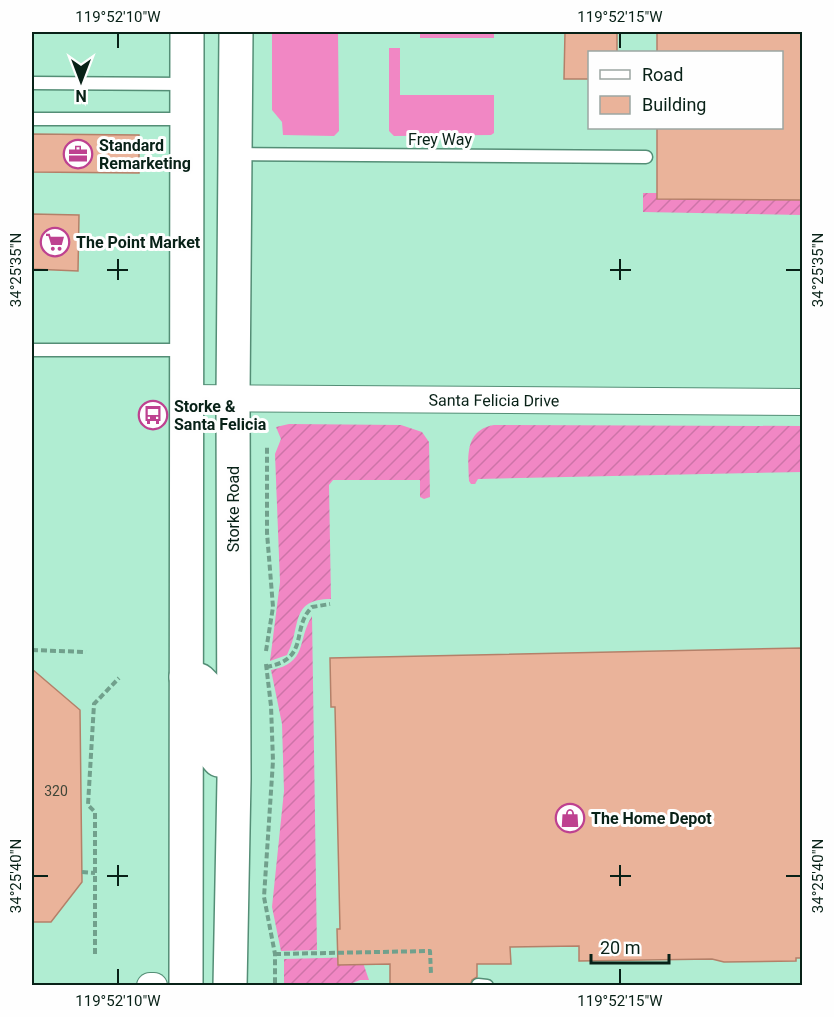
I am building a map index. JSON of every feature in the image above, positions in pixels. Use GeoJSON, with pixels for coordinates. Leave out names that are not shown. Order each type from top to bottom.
{"type":"FeatureCollection","features":[{"type":"Feature","properties":{"kind":"main road"},"geometry":{"type":"LineString","coordinates":[[186,986],[187,32]]}},
{"type":"Feature","properties":{"kind":"main road","name":"Storke Road"},"geometry":{"type":"LineString","coordinates":[[230,986],[234,779],[233,397],[236,32]]}},
{"type":"Feature","properties":{"kind":"main road"},"geometry":{"type":"LineString","coordinates":[[186,677],[199,680],[209,690],[213,753],[234,779]]}},
{"type":"Feature","properties":{"kind":"street","name":"Santa Felicia Drive"},"geometry":{"type":"LineString","coordinates":[[186,398],[802,402]]}},
{"type":"Feature","properties":{"kind":"lane"},"geometry":{"type":"LineString","coordinates":[[32,83],[187,84]]}},
{"type":"Feature","properties":{"kind":"lane"},"geometry":{"type":"LineString","coordinates":[[32,119],[187,119]]}},
{"type":"Feature","properties":{"kind":"lane","name":"Frey Way"},"geometry":{"type":"LineString","coordinates":[[235,154],[646,157]]}},
{"type":"Feature","properties":{"kind":"lane"},"geometry":{"type":"LineString","coordinates":[[32,350],[186,350]]}},
{"type":"Feature","properties":{"kind":"path"},"geometry":{"type":"LineString","coordinates":[[267,446],[267,533],[273,607],[266,647],[266,667],[271,706],[273,761],[264,897],[275,954],[275,986]]}},
{"type":"Feature","properties":{"kind":"path"},"geometry":{"type":"LineString","coordinates":[[266,667],[279,665],[295,652],[304,618],[312,607],[330,604]]}},
{"type":"Feature","properties":{"kind":"path"},"geometry":{"type":"LineString","coordinates":[[32,650],[86,652]]}},
{"type":"Feature","properties":{"kind":"path"},"geometry":{"type":"LineString","coordinates":[[95,954],[95,812],[88,805],[94,704],[119,678]]}},
{"type":"Feature","properties":{"kind":"path"},"geometry":{"type":"LineString","coordinates":[[82,872],[95,873]]}},
{"type":"Feature","properties":{"kind":"path"},"geometry":{"type":"LineString","coordinates":[[275,954],[430,951],[431,974]]}},
{"type":"Feature","properties":{"kind":"shaded area"},"geometry":{"type":"Polygon","coordinates":[[[272,32],[338,32],[339,131],[334,136],[283,135],[282,122],[272,110],[272,32]]]}},
{"type":"Feature","properties":{"kind":"shaded area"},"geometry":{"type":"Polygon","coordinates":[[[420,32],[494,32],[494,38],[420,38],[420,32]]]}},
{"type":"Feature","properties":{"kind":"shaded area"},"geometry":{"type":"Polygon","coordinates":[[[389,48],[400,48],[400,95],[494,95],[494,133],[491,135],[394,136],[389,131],[389,48]]]}},
{"type":"Feature","properties":{"kind":"shaded area"},"geometry":{"type":"Polygon","coordinates":[[[643,193],[657,193],[657,199],[802,200],[802,215],[643,212],[643,193]]]}},
{"type":"Feature","properties":{"kind":"shaded area"},"geometry":{"type":"Polygon","coordinates":[[[289,424],[401,425],[422,432],[429,442],[430,497],[424,499],[420,497],[420,480],[333,480],[329,485],[331,599],[318,600],[303,609],[287,655],[270,661],[280,582],[275,454],[281,439],[276,427],[289,424]]]}},
{"type":"Feature","properties":{"kind":"shaded area"},"geometry":{"type":"Polygon","coordinates":[[[494,425],[802,426],[802,472],[478,479],[475,484],[471,484],[469,481],[470,446],[477,433],[494,425]]]}},
{"type":"Feature","properties":{"kind":"shaded area"},"geometry":{"type":"Polygon","coordinates":[[[312,616],[317,950],[281,951],[272,907],[284,791],[282,724],[271,670],[283,667],[296,656],[312,616]]]}},
{"type":"Feature","properties":{"kind":"shaded area"},"geometry":{"type":"Polygon","coordinates":[[[361,957],[369,980],[360,980],[348,985],[284,985],[284,959],[361,957]]]}},
{"type":"Feature","properties":{"kind":"building"},"geometry":{"type":"Polygon","coordinates":[[[565,32],[617,32],[617,51],[588,51],[588,79],[564,79],[565,32]]]}},
{"type":"Feature","properties":{"kind":"building"},"geometry":{"type":"Polygon","coordinates":[[[657,32],[802,32],[802,200],[657,199],[657,129],[783,129],[783,51],[657,51],[657,32]]]}},
{"type":"Feature","properties":{"kind":"building"},"geometry":{"type":"Polygon","coordinates":[[[32,134],[139,135],[139,173],[32,172],[32,134]]]}},
{"type":"Feature","properties":{"kind":"building","name":"The Point Market"},"geometry":{"type":"Polygon","coordinates":[[[32,214],[79,215],[78,271],[32,269],[32,214]]]}},
{"type":"Feature","properties":{"kind":"building","name":"The Home Depot"},"geometry":{"type":"Polygon","coordinates":[[[802,648],[802,958],[796,958],[796,961],[724,962],[712,959],[579,961],[579,946],[510,947],[511,964],[477,964],[477,977],[472,980],[470,986],[390,986],[390,964],[338,965],[337,929],[340,929],[335,707],[331,707],[330,658],[802,648]]]}},
{"type":"Feature","properties":{"kind":"building"},"geometry":{"type":"Polygon","coordinates":[[[32,669],[80,710],[82,882],[51,922],[32,922],[32,669]]]}},
{"type":"Feature","properties":{"kind":"place","name":"Standard Remarketing"},"geometry":{"type":"Point","coordinates":[78,154]}},
{"type":"Feature","properties":{"kind":"place","name":"The Point Market"},"geometry":{"type":"Point","coordinates":[55,242]}},
{"type":"Feature","properties":{"kind":"place","name":"Storke & Santa Felicia"},"geometry":{"type":"Point","coordinates":[153,415]}},
{"type":"Feature","properties":{"kind":"place","name":"The Home Depot"},"geometry":{"type":"Point","coordinates":[570,818]}}]}
